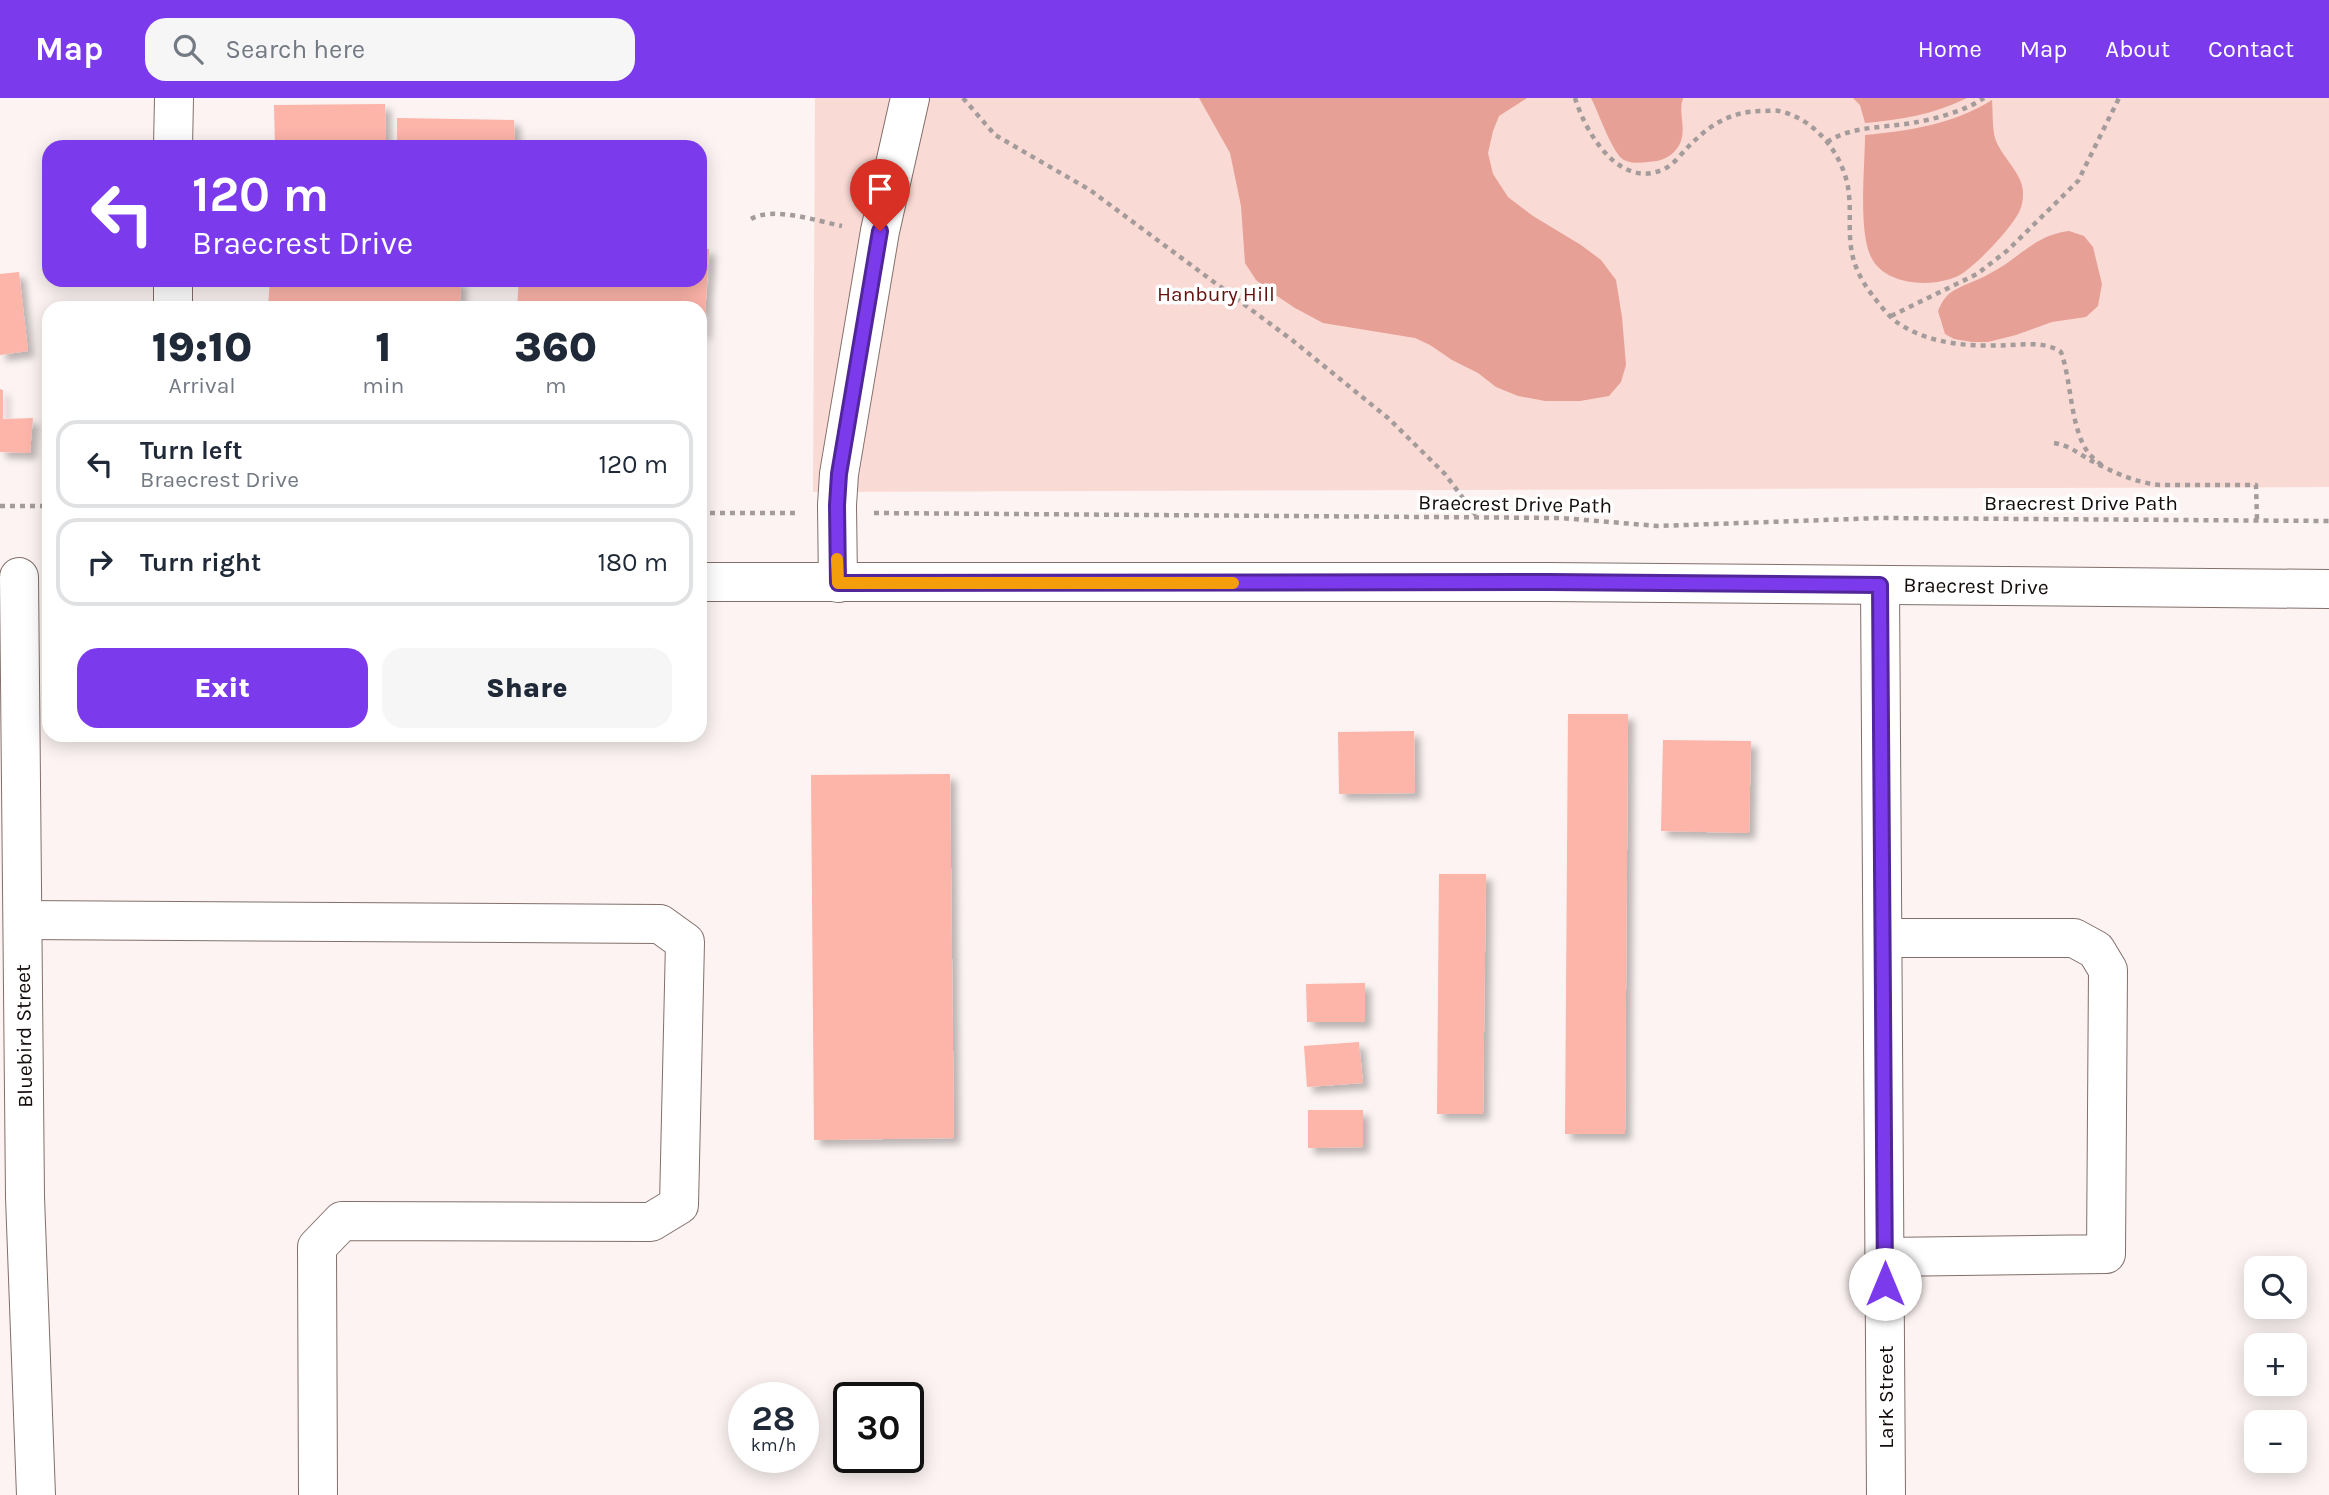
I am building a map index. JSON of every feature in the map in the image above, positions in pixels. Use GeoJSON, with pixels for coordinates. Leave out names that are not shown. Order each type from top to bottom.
{"type":"FeatureCollection","features":[{"type":"Feature","properties":{"kind":"street"},"geometry":{"type":"LineString","coordinates":[[173,140],[174,98]]}},
{"type":"Feature","properties":{"kind":"street"},"geometry":{"type":"LineString","coordinates":[[838,583],[839,474],[880,231],[911,98]]}},
{"type":"Feature","properties":{"kind":"street","name":"Bluebird Street"},"geometry":{"type":"LineString","coordinates":[[23,577],[23,920],[13,1198],[36,1495]]}},
{"type":"Feature","properties":{"kind":"street","name":"Braecrest Drive"},"geometry":{"type":"LineString","coordinates":[[707,582],[1562,582],[2329,589]]}},
{"type":"Feature","properties":{"kind":"street","name":"Lark Street"},"geometry":{"type":"LineString","coordinates":[[1880,585],[1886,1495]]}},
{"type":"Feature","properties":{"kind":"street"},"geometry":{"type":"LineString","coordinates":[[23,920],[660,924],[685,943],[679,1205],[651,1222],[342,1221],[317,1247],[318,1495]]}},
{"type":"Feature","properties":{"kind":"street"},"geometry":{"type":"LineString","coordinates":[[1883,938],[2074,938],[2096,950],[2108,970],[2106,1254],[1885,1257]]}},
{"type":"Feature","properties":{"kind":"path"},"geometry":{"type":"LineString","coordinates":[[963,98],[995,135],[1090,190],[1292,340],[1388,418],[1445,474],[1478,518]]}},
{"type":"Feature","properties":{"kind":"path"},"geometry":{"type":"LineString","coordinates":[[1575,98],[1587,130],[1617,166],[1630,171],[1657,172],[1670,166],[1705,130],[1733,114],[1779,111],[1813,128],[1827,142],[1846,176],[1851,251],[1857,271],[1872,295],[1896,322],[1916,334],[1966,346],[2044,345],[2061,352],[2079,436],[2090,455],[2103,466]]}},
{"type":"Feature","properties":{"kind":"path"},"geometry":{"type":"LineString","coordinates":[[1827,142],[1840,134],[1912,123],[1943,115],[1984,98]]}},
{"type":"Feature","properties":{"kind":"path"},"geometry":{"type":"LineString","coordinates":[[1891,316],[1977,274],[2016,242],[2078,181],[2119,98]]}},
{"type":"Feature","properties":{"kind":"path"},"geometry":{"type":"LineString","coordinates":[[751,219],[763,214],[777,214],[880,231]]}},
{"type":"Feature","properties":{"kind":"path"},"geometry":{"type":"LineString","coordinates":[[2054,443],[2064,444],[2103,466],[2154,485],[2256,485],[2257,520]]}},
{"type":"Feature","properties":{"kind":"path"},"geometry":{"type":"LineString","coordinates":[[0,506],[42,506]]}},
{"type":"Feature","properties":{"kind":"path","name":"Braecrest Drive Path"},"geometry":{"type":"LineString","coordinates":[[707,513],[1561,518],[1658,526],[1880,518],[2329,521]]}},
{"type":"Feature","properties":{"kind":"green space","name":"Hanbury Hill"},"geometry":{"type":"Polygon","coordinates":[[[815,98],[2329,98],[2329,487],[813,492],[815,98]]]}},
{"type":"Feature","properties":{"kind":"shaded area"},"geometry":{"type":"Polygon","coordinates":[[[1199,98],[1527,98],[1499,116],[1488,153],[1493,174],[1508,197],[1601,260],[1616,280],[1626,365],[1621,382],[1609,396],[1580,401],[1545,401],[1518,396],[1496,387],[1478,373],[1415,338],[1323,323],[1274,294],[1256,280],[1245,263],[1241,206],[1230,153],[1199,98]]]}},
{"type":"Feature","properties":{"kind":"shaded area"},"geometry":{"type":"Polygon","coordinates":[[[1591,98],[1683,98],[1683,125],[1679,145],[1661,160],[1636,163],[1624,160],[1611,142],[1591,98]]]}},
{"type":"Feature","properties":{"kind":"shaded area"},"geometry":{"type":"Polygon","coordinates":[[[1853,98],[1967,98],[1917,115],[1865,123],[1860,105],[1853,98]]]}},
{"type":"Feature","properties":{"kind":"shaded area"},"geometry":{"type":"Polygon","coordinates":[[[1992,100],[1995,138],[2020,179],[2022,187],[2022,204],[2016,217],[1983,256],[1958,276],[1923,283],[1898,279],[1887,274],[1871,257],[1867,245],[1863,198],[1865,135],[1947,121],[1992,100]]]}},
{"type":"Feature","properties":{"kind":"shaded area"},"geometry":{"type":"Polygon","coordinates":[[[2069,231],[2084,236],[2093,247],[2102,284],[2098,306],[2086,317],[2052,322],[1988,342],[1954,339],[1945,334],[1938,311],[1950,293],[2000,268],[2036,242],[2069,231]]]}},
{"type":"Feature","properties":{"kind":"building"},"geometry":{"type":"Polygon","coordinates":[[[385,104],[386,140],[275,140],[274,105],[385,104]]]}},
{"type":"Feature","properties":{"kind":"building"},"geometry":{"type":"Polygon","coordinates":[[[397,118],[514,120],[515,140],[397,140],[397,118]]]}},
{"type":"Feature","properties":{"kind":"building"},"geometry":{"type":"Polygon","coordinates":[[[707,249],[709,249],[707,283],[707,249]]]}},
{"type":"Feature","properties":{"kind":"building"},"geometry":{"type":"Polygon","coordinates":[[[19,272],[28,351],[0,355],[0,274],[19,272]]]}},
{"type":"Feature","properties":{"kind":"building"},"geometry":{"type":"Polygon","coordinates":[[[270,287],[461,287],[460,301],[268,301],[270,287]]]}},
{"type":"Feature","properties":{"kind":"building"},"geometry":{"type":"Polygon","coordinates":[[[518,287],[707,287],[706,301],[518,301],[518,287]]]}},
{"type":"Feature","properties":{"kind":"building"},"geometry":{"type":"Polygon","coordinates":[[[0,389],[3,390],[3,419],[33,418],[30,453],[0,452],[0,389]]]}},
{"type":"Feature","properties":{"kind":"building"},"geometry":{"type":"Polygon","coordinates":[[[1568,714],[1628,714],[1625,1134],[1565,1134],[1568,714]]]}},
{"type":"Feature","properties":{"kind":"building"},"geometry":{"type":"Polygon","coordinates":[[[1414,731],[1415,793],[1339,794],[1338,732],[1414,731]]]}},
{"type":"Feature","properties":{"kind":"building"},"geometry":{"type":"Polygon","coordinates":[[[1663,740],[1751,741],[1749,833],[1661,831],[1663,740]]]}},
{"type":"Feature","properties":{"kind":"building"},"geometry":{"type":"Polygon","coordinates":[[[950,774],[954,1138],[814,1140],[811,775],[950,774]]]}},
{"type":"Feature","properties":{"kind":"building"},"geometry":{"type":"Polygon","coordinates":[[[1439,874],[1486,874],[1483,1114],[1437,1114],[1439,874]]]}},
{"type":"Feature","properties":{"kind":"building"},"geometry":{"type":"Polygon","coordinates":[[[1365,983],[1365,1022],[1307,1022],[1306,984],[1365,983]]]}},
{"type":"Feature","properties":{"kind":"building"},"geometry":{"type":"Polygon","coordinates":[[[1359,1042],[1363,1083],[1307,1087],[1304,1046],[1359,1042]]]}},
{"type":"Feature","properties":{"kind":"building"},"geometry":{"type":"Polygon","coordinates":[[[1308,1110],[1363,1110],[1363,1147],[1308,1148],[1308,1110]]]}},
{"type":"Feature","properties":{"kind":"slow traffic"},"geometry":{"type":"LineString","coordinates":[[837,559],[838,583],[1233,583]]}},
{"type":"Feature","properties":{"kind":"route"},"geometry":{"type":"LineString","coordinates":[[880,231],[839,474],[838,583],[1548,582],[1880,585],[1885,1284]]}}]}
